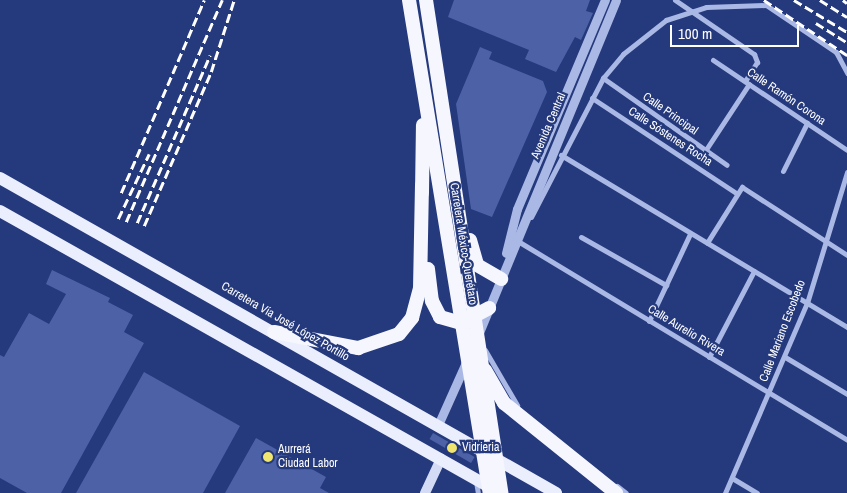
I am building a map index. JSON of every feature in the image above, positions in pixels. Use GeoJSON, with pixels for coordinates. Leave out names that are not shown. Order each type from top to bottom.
{"type":"FeatureCollection","features":[{"type":"Feature","properties":{"kind":"highway","name":"Carretera México-Querétaro"},"geometry":{"type":"LineString","coordinates":[[409,0],[490,493]]}},
{"type":"Feature","properties":{"kind":"highway","name":"Carretera México-Querétaro"},"geometry":{"type":"LineString","coordinates":[[426,4],[500,493]]}},
{"type":"Feature","properties":{"kind":"highway"},"geometry":{"type":"LineString","coordinates":[[426,4],[441,56],[470,243],[477,264],[501,279]]}},
{"type":"Feature","properties":{"kind":"highway"},"geometry":{"type":"LineString","coordinates":[[424,94],[421,168],[435,310],[447,321],[461,323],[489,308]]}},
{"type":"Feature","properties":{"kind":"highway"},"geometry":{"type":"LineString","coordinates":[[274,332],[358,348],[399,334],[412,318],[420,289],[422,185]]}},
{"type":"Feature","properties":{"kind":"highway"},"geometry":{"type":"LineString","coordinates":[[480,360],[504,403],[616,493]]}},
{"type":"Feature","properties":{"kind":"main road","name":"Carretera Vía José López Portillo"},"geometry":{"type":"LineString","coordinates":[[0,178],[556,493]]}},
{"type":"Feature","properties":{"kind":"main road"},"geometry":{"type":"LineString","coordinates":[[0,211],[500,493]]}},
{"type":"Feature","properties":{"kind":"main road"},"geometry":{"type":"LineString","coordinates":[[424,493],[441,459]]}},
{"type":"Feature","properties":{"kind":"street","name":"Avenida Central"},"geometry":{"type":"LineString","coordinates":[[506,263],[517,209],[605,0]]}},
{"type":"Feature","properties":{"kind":"street","name":"Avenida Central"},"geometry":{"type":"LineString","coordinates":[[438,425],[489,308],[515,239],[616,0]]}},
{"type":"Feature","properties":{"kind":"street"},"geometry":{"type":"LineString","coordinates":[[675,0],[686,11],[757,58],[747,83],[705,151]]}},
{"type":"Feature","properties":{"kind":"street"},"geometry":{"type":"LineString","coordinates":[[515,239],[603,78],[645,34],[686,11],[752,2],[766,5],[836,52],[847,73]]}},
{"type":"Feature","properties":{"kind":"street","name":"Calle Ramón Corona"},"geometry":{"type":"LineString","coordinates":[[713,60],[847,150]]}},
{"type":"Feature","properties":{"kind":"street","name":"Calle Principal"},"geometry":{"type":"LineString","coordinates":[[603,78],[726,165]]}},
{"type":"Feature","properties":{"kind":"street","name":"Calle Sóstenes Rocha"},"geometry":{"type":"LineString","coordinates":[[592,98],[736,193]]}},
{"type":"Feature","properties":{"kind":"street"},"geometry":{"type":"LineString","coordinates":[[783,171],[807,123]]}},
{"type":"Feature","properties":{"kind":"street"},"geometry":{"type":"LineString","coordinates":[[561,155],[847,327]]}},
{"type":"Feature","properties":{"kind":"street","name":"Calle Mariano Escobedo"},"geometry":{"type":"LineString","coordinates":[[725,493],[769,394],[806,303],[824,242],[845,185],[847,172]]}},
{"type":"Feature","properties":{"kind":"street"},"geometry":{"type":"LineString","coordinates":[[707,243],[736,193],[742,187],[824,242],[847,255]]}},
{"type":"Feature","properties":{"kind":"street"},"geometry":{"type":"LineString","coordinates":[[649,320],[690,234]]}},
{"type":"Feature","properties":{"kind":"street"},"geometry":{"type":"LineString","coordinates":[[581,237],[666,285]]}},
{"type":"Feature","properties":{"kind":"street","name":"Calle Aurelio Rivera"},"geometry":{"type":"LineString","coordinates":[[515,239],[847,440]]}},
{"type":"Feature","properties":{"kind":"street"},"geometry":{"type":"LineString","coordinates":[[709,357],[754,271]]}},
{"type":"Feature","properties":{"kind":"street"},"geometry":{"type":"LineString","coordinates":[[481,327],[491,365],[512,401],[626,493]]}},
{"type":"Feature","properties":{"kind":"street"},"geometry":{"type":"LineString","coordinates":[[785,356],[847,394]]}},
{"type":"Feature","properties":{"kind":"street"},"geometry":{"type":"LineString","coordinates":[[732,478],[758,493]]}},
{"type":"Feature","properties":{"kind":"street"},"geometry":{"type":"LineString","coordinates":[[476,479],[478,493]]}},
{"type":"Feature","properties":{"kind":"building"},"geometry":{"type":"Polygon","coordinates":[[[454,0],[590,0],[586,11],[593,13],[581,40],[575,37],[556,72],[525,59],[529,50],[448,17],[454,0]]]}},
{"type":"Feature","properties":{"kind":"building"},"geometry":{"type":"Polygon","coordinates":[[[480,47],[492,52],[489,59],[543,81],[547,92],[492,217],[471,209],[456,104],[480,47]]]}},
{"type":"Feature","properties":{"kind":"building"},"geometry":{"type":"Polygon","coordinates":[[[52,270],[110,298],[108,302],[133,315],[124,332],[144,343],[61,493],[27,493],[0,478],[0,355],[4,357],[29,313],[49,324],[66,294],[46,284],[52,270]]]}},
{"type":"Feature","properties":{"kind":"building"},"geometry":{"type":"Polygon","coordinates":[[[144,372],[240,426],[203,493],[76,493],[144,372]]]}},
{"type":"Feature","properties":{"kind":"building"},"geometry":{"type":"Polygon","coordinates":[[[433,433],[475,457],[471,463],[430,439],[433,433]]]}},
{"type":"Feature","properties":{"kind":"building","name":"Aurrerá Ciudad Labor"},"geometry":{"type":"Polygon","coordinates":[[[256,438],[326,477],[320,488],[329,493],[225,493],[256,438]]]}},
{"type":"Feature","properties":{"kind":"railway"},"geometry":{"type":"LineString","coordinates":[[121,193],[204,0]]}},
{"type":"Feature","properties":{"kind":"railway"},"geometry":{"type":"LineString","coordinates":[[126,222],[222,0]]}},
{"type":"Feature","properties":{"kind":"railway"},"geometry":{"type":"LineString","coordinates":[[144,226],[211,72],[234,0]]}},
{"type":"Feature","properties":{"kind":"railway"},"geometry":{"type":"LineString","coordinates":[[764,0],[847,55]]}},
{"type":"Feature","properties":{"kind":"railway"},"geometry":{"type":"LineString","coordinates":[[794,0],[847,32]]}},
{"type":"Feature","properties":{"kind":"railway"},"geometry":{"type":"LineString","coordinates":[[820,0],[847,17]]}},
{"type":"Feature","properties":{"kind":"railway"},"geometry":{"type":"LineString","coordinates":[[843,0],[847,3]]}},
{"type":"Feature","properties":{"kind":"railway"},"geometry":{"type":"LineString","coordinates":[[816,23],[847,42]]}},
{"type":"Feature","properties":{"kind":"railway"},"geometry":{"type":"LineString","coordinates":[[137,223],[210,55]]}},
{"type":"Feature","properties":{"kind":"railway"},"geometry":{"type":"LineString","coordinates":[[118,219],[149,154]]}},
{"type":"Feature","properties":{"kind":"place","name":"Vidrieria"},"geometry":{"type":"Point","coordinates":[452,448]}},
{"type":"Feature","properties":{"kind":"place","name":"Aurrerá Ciudad Labor"},"geometry":{"type":"Point","coordinates":[268,457]}}]}
